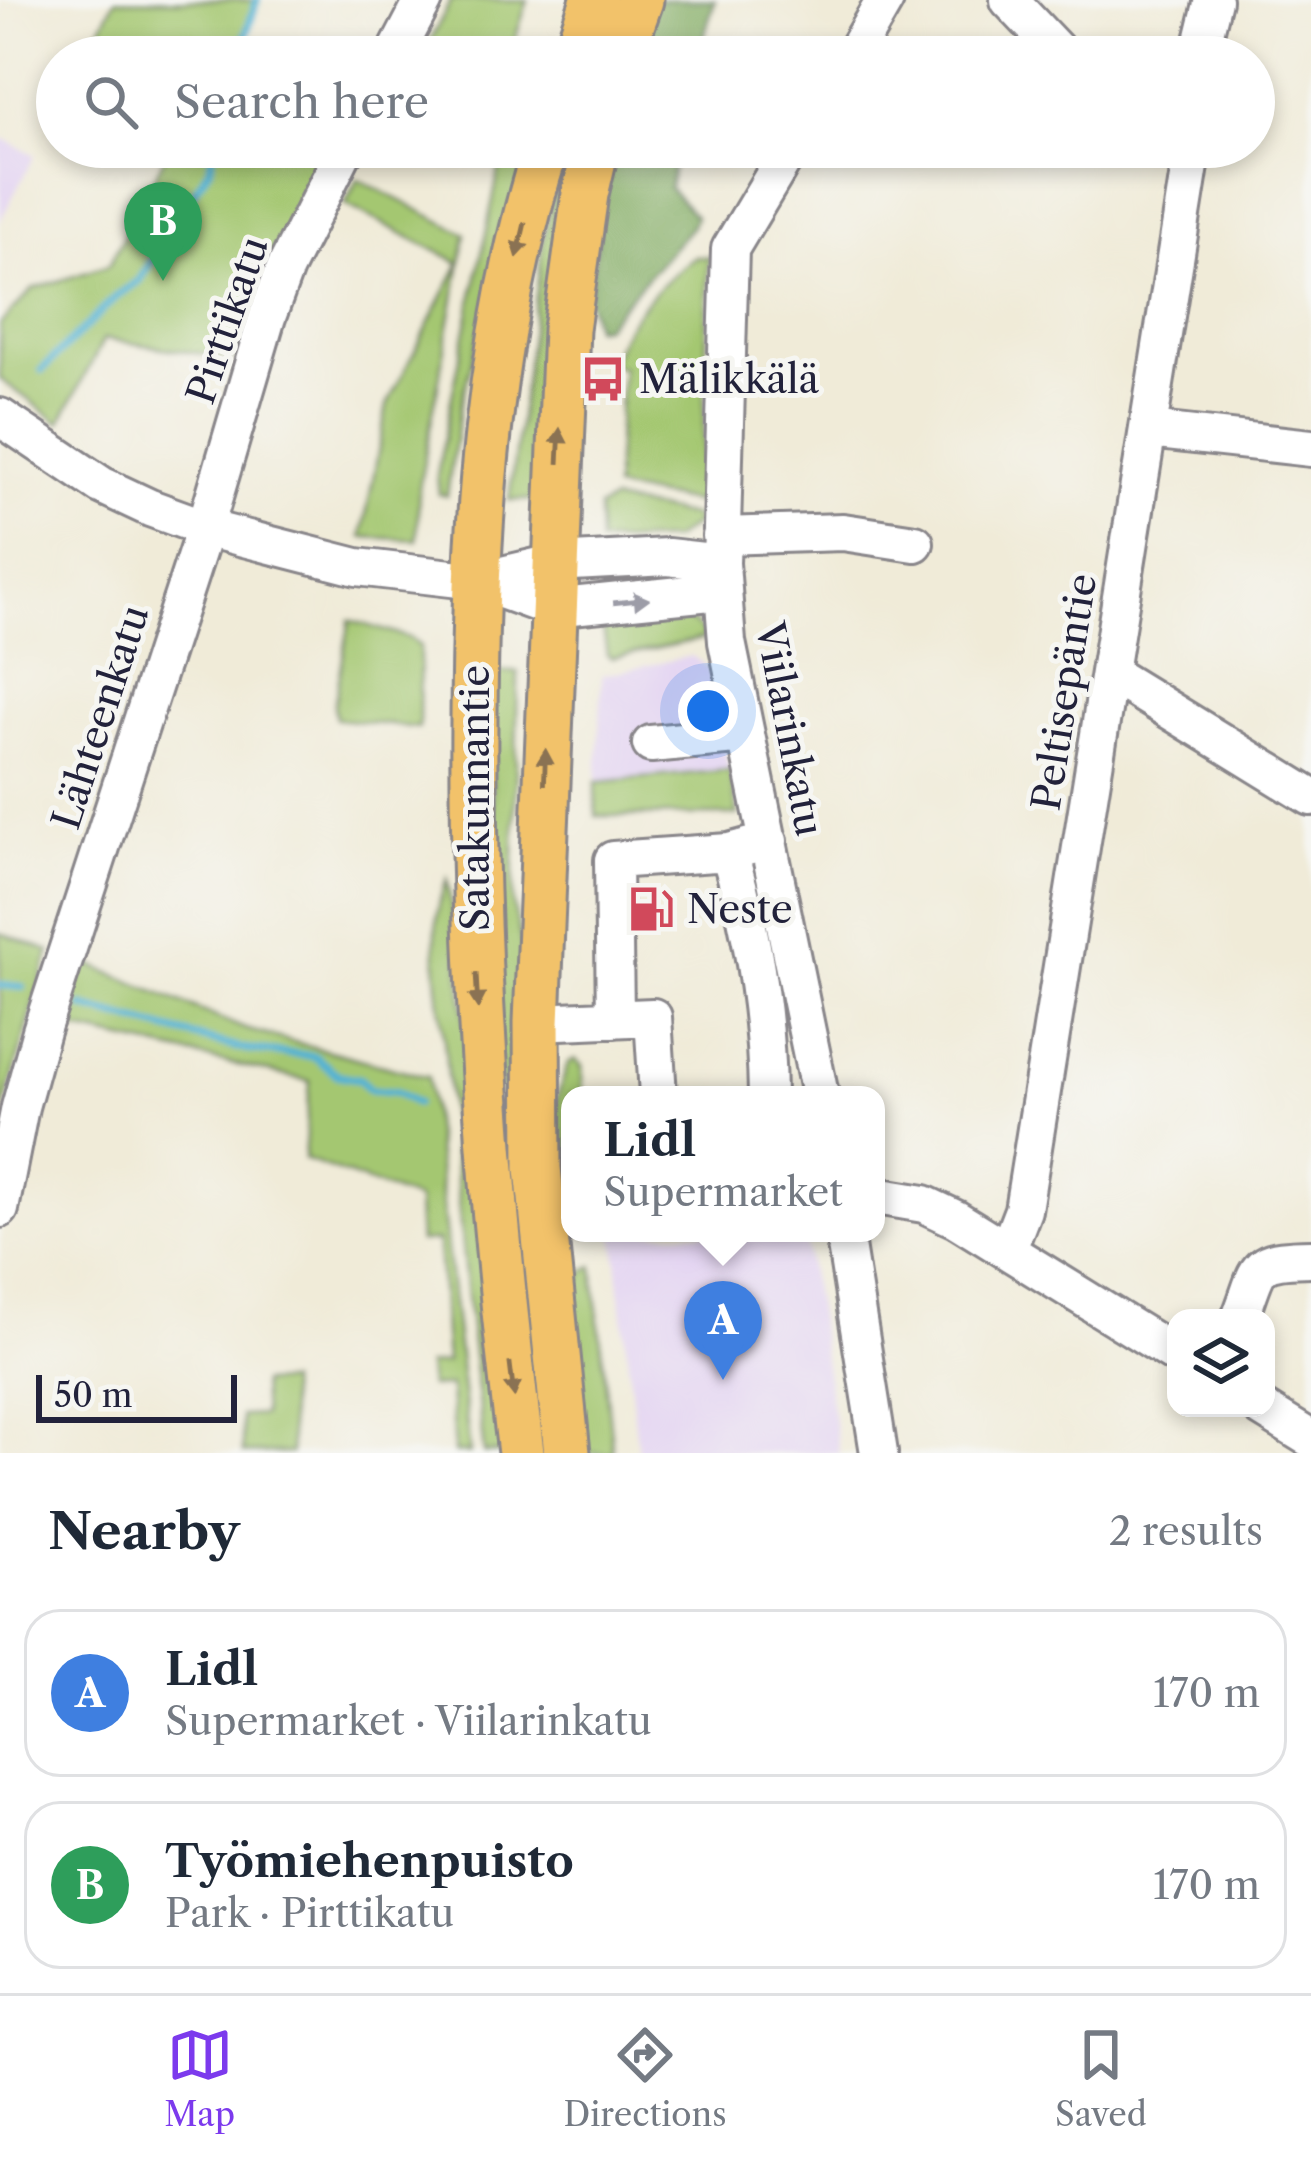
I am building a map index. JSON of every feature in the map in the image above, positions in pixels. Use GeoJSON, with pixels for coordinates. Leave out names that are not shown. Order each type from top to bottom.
{"type":"FeatureCollection","features":[{"type":"Feature","properties":{"kind":"main road"},"geometry":{"type":"LineString","coordinates":[[582,36],[594,0]]}},
{"type":"Feature","properties":{"kind":"main road"},"geometry":{"type":"LineString","coordinates":[[627,36],[640,0]]}},
{"type":"Feature","properties":{"kind":"main road","name":"Satakunnantie"},"geometry":{"type":"LineString","coordinates":[[521,1453],[501,1288],[478,1016],[473,838],[477,580],[488,409],[506,305],[541,168]]}},
{"type":"Feature","properties":{"kind":"main road","name":"Satakunnantie"},"geometry":{"type":"LineString","coordinates":[[567,1453],[538,1168],[537,1022],[566,329],[591,168]]}},
{"type":"Feature","properties":{"kind":"street"},"geometry":{"type":"LineString","coordinates":[[405,36],[424,0]]}},
{"type":"Feature","properties":{"kind":"street"},"geometry":{"type":"LineString","coordinates":[[864,36],[885,0]]}},
{"type":"Feature","properties":{"kind":"street"},"geometry":{"type":"LineString","coordinates":[[1009,0],[1043,36]]}},
{"type":"Feature","properties":{"kind":"street"},"geometry":{"type":"LineString","coordinates":[[1204,36],[1213,0]]}},
{"type":"Feature","properties":{"kind":"street","name":"Pirttikatu"},"geometry":{"type":"LineString","coordinates":[[205,528],[285,268],[335,168]]}},
{"type":"Feature","properties":{"kind":"street","name":"Viilarinkatu"},"geometry":{"type":"LineString","coordinates":[[778,168],[730,249],[721,563],[746,735],[818,1086]]}},
{"type":"Feature","properties":{"kind":"street","name":"Peltisepäntie"},"geometry":{"type":"LineString","coordinates":[[1008,1249],[1023,1210],[1190,168]]}},
{"type":"Feature","properties":{"kind":"street"},"geometry":{"type":"LineString","coordinates":[[0,417],[101,485],[205,528],[357,567],[552,586],[668,556],[721,563],[843,532],[915,543]]}},
{"type":"Feature","properties":{"kind":"street"},"geometry":{"type":"LineString","coordinates":[[1149,430],[1311,448]]}},
{"type":"Feature","properties":{"kind":"street","name":"Lähteenkatu"},"geometry":{"type":"LineString","coordinates":[[0,1209],[41,1031],[205,528]]}},
{"type":"Feature","properties":{"kind":"street"},"geometry":{"type":"LineString","coordinates":[[1109,673],[1311,797]]}},
{"type":"Feature","properties":{"kind":"street"},"geometry":{"type":"LineString","coordinates":[[651,744],[746,735]]}},
{"type":"Feature","properties":{"kind":"street"},"geometry":{"type":"LineString","coordinates":[[615,1019],[613,860],[729,852],[769,841]]}},
{"type":"Feature","properties":{"kind":"street"},"geometry":{"type":"LineString","coordinates":[[729,852],[748,916],[766,1086]]}},
{"type":"Feature","properties":{"kind":"street"},"geometry":{"type":"LineString","coordinates":[[761,1012],[802,1004]]}},
{"type":"Feature","properties":{"kind":"street"},"geometry":{"type":"LineString","coordinates":[[537,1022],[653,1017],[657,1086]]}},
{"type":"Feature","properties":{"kind":"street"},"geometry":{"type":"LineString","coordinates":[[885,1197],[925,1204],[1008,1249],[1167,1349]]}},
{"type":"Feature","properties":{"kind":"street"},"geometry":{"type":"LineString","coordinates":[[845,1242],[879,1453]]}},
{"type":"Feature","properties":{"kind":"street"},"geometry":{"type":"LineString","coordinates":[[1244,1309],[1260,1267],[1272,1258],[1311,1258]]}},
{"type":"Feature","properties":{"kind":"street"},"geometry":{"type":"LineString","coordinates":[[1275,1417],[1311,1439]]}},
{"type":"Feature","properties":{"kind":"shaded area"},"geometry":{"type":"Polygon","coordinates":[[[0,137],[35,155],[0,221],[0,137]]]}},
{"type":"Feature","properties":{"kind":"shaded area"},"geometry":{"type":"Polygon","coordinates":[[[692,656],[708,668],[729,770],[597,782],[602,675],[692,656]]]}},
{"type":"Feature","properties":{"kind":"shaded area"},"geometry":{"type":"Polygon","coordinates":[[[615,1242],[805,1242],[839,1453],[638,1453],[615,1242]]]}},
{"type":"Feature","properties":{"kind":"green space"},"geometry":{"type":"Polygon","coordinates":[[[115,0],[256,0],[243,36],[96,36],[115,0]]]}},
{"type":"Feature","properties":{"kind":"green space"},"geometry":{"type":"Polygon","coordinates":[[[451,0],[528,0],[516,36],[433,36],[451,0]]]}},
{"type":"Feature","properties":{"kind":"green space"},"geometry":{"type":"Polygon","coordinates":[[[655,0],[715,0],[704,36],[642,36],[655,0]]]}},
{"type":"Feature","properties":{"kind":"green space"},"geometry":{"type":"Polygon","coordinates":[[[159,168],[323,168],[236,359],[104,339],[60,423],[0,379],[0,324],[33,289],[109,265],[159,168]]]}},
{"type":"Feature","properties":{"kind":"green space"},"geometry":{"type":"Polygon","coordinates":[[[500,168],[524,168],[461,402],[447,495],[439,494],[437,475],[500,168]]]}},
{"type":"Feature","properties":{"kind":"green space"},"geometry":{"type":"Polygon","coordinates":[[[559,168],[578,168],[539,500],[509,500],[543,242],[559,168]]]}},
{"type":"Feature","properties":{"kind":"green space"},"geometry":{"type":"Polygon","coordinates":[[[608,168],[673,168],[669,188],[695,216],[692,226],[604,326],[594,327],[588,300],[608,168]]]}},
{"type":"Feature","properties":{"kind":"green space"},"geometry":{"type":"Polygon","coordinates":[[[358,179],[466,234],[419,488],[417,540],[362,537],[387,405],[460,263],[345,204],[358,179]]]}},
{"type":"Feature","properties":{"kind":"green space"},"geometry":{"type":"Polygon","coordinates":[[[696,257],[709,257],[701,503],[614,489],[622,367],[611,365],[616,350],[644,304],[696,257]]]}},
{"type":"Feature","properties":{"kind":"green space"},"geometry":{"type":"Polygon","coordinates":[[[612,501],[693,516],[697,523],[673,540],[599,543],[598,508],[612,501]]]}},
{"type":"Feature","properties":{"kind":"green space"},"geometry":{"type":"Polygon","coordinates":[[[670,617],[691,622],[706,638],[612,658],[607,655],[603,627],[670,617]]]}},
{"type":"Feature","properties":{"kind":"green space"},"geometry":{"type":"Polygon","coordinates":[[[350,620],[410,638],[420,646],[419,728],[336,719],[334,706],[350,620]]]}},
{"type":"Feature","properties":{"kind":"green space"},"geometry":{"type":"Polygon","coordinates":[[[490,672],[518,672],[513,903],[522,947],[551,1453],[538,1453],[497,1047],[490,672]]]}},
{"type":"Feature","properties":{"kind":"green space"},"geometry":{"type":"Polygon","coordinates":[[[729,770],[738,815],[596,816],[596,782],[729,770]]]}},
{"type":"Feature","properties":{"kind":"green space"},"geometry":{"type":"Polygon","coordinates":[[[447,879],[459,958],[505,1453],[484,1453],[468,1306],[436,968],[437,921],[447,879]]]}},
{"type":"Feature","properties":{"kind":"green space"},"geometry":{"type":"Polygon","coordinates":[[[0,933],[50,951],[3,1110],[0,1110],[0,933]]]}},
{"type":"Feature","properties":{"kind":"green space"},"geometry":{"type":"Polygon","coordinates":[[[84,962],[245,1029],[428,1077],[470,1453],[454,1453],[450,1386],[429,1387],[427,1365],[446,1363],[438,1241],[419,1242],[417,1200],[304,1159],[310,1081],[64,1027],[84,962]]]}},
{"type":"Feature","properties":{"kind":"green space"},"geometry":{"type":"Polygon","coordinates":[[[575,1059],[582,1066],[583,1086],[561,1086],[561,1219],[557,1218],[557,1098],[568,1063],[575,1059]]]}},
{"type":"Feature","properties":{"kind":"green space"},"geometry":{"type":"Polygon","coordinates":[[[593,1266],[613,1453],[583,1453],[572,1380],[571,1298],[579,1278],[593,1266]]]}},
{"type":"Feature","properties":{"kind":"green space"},"geometry":{"type":"Polygon","coordinates":[[[287,1382],[291,1453],[243,1453],[241,1416],[263,1415],[261,1383],[287,1382]]]}},
{"type":"Feature","properties":{"kind":"waterway"},"geometry":{"type":"LineString","coordinates":[[246,36],[257,0]]}},
{"type":"Feature","properties":{"kind":"waterway"},"geometry":{"type":"LineString","coordinates":[[42,370],[118,295],[139,281],[209,168]]}},
{"type":"Feature","properties":{"kind":"waterway"},"geometry":{"type":"LineString","coordinates":[[0,985],[22,987]]}},
{"type":"Feature","properties":{"kind":"waterway"},"geometry":{"type":"LineString","coordinates":[[83,1007],[246,1050],[314,1056],[338,1075],[360,1079],[369,1089],[396,1092],[416,1103]]}},
{"type":"Feature","properties":{"kind":"place","name":"Työmiehenpuisto"},"geometry":{"type":"Point","coordinates":[163,281]}},
{"type":"Feature","properties":{"kind":"place","name":"Mälikkälä"},"geometry":{"type":"Point","coordinates":[603,379]}},
{"type":"Feature","properties":{"kind":"place","name":"Neste"},"geometry":{"type":"Point","coordinates":[651,909]}},
{"type":"Feature","properties":{"kind":"place","name":"Lidl"},"geometry":{"type":"Point","coordinates":[723,1380]}}]}
